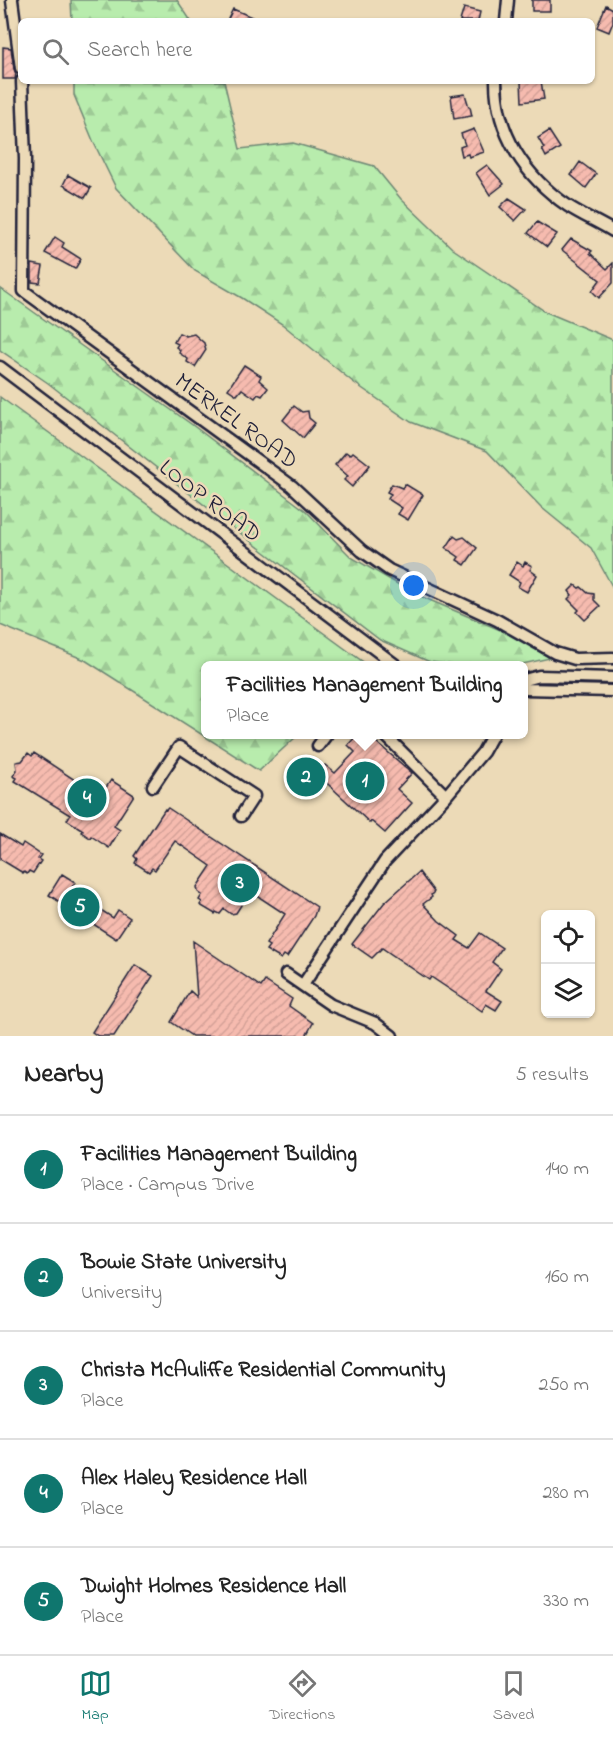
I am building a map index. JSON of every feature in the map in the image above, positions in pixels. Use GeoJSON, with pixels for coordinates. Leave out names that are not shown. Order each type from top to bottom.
{"type":"FeatureCollection","features":[{"type":"Feature","properties":{"kind":"street"},"geometry":{"type":"LineString","coordinates":[[12,0],[18,45]]}},
{"type":"Feature","properties":{"kind":"street"},"geometry":{"type":"LineString","coordinates":[[506,18],[508,0]]}},
{"type":"Feature","properties":{"kind":"street","name":"MERKEL ROAD"},"geometry":{"type":"LineString","coordinates":[[22,84],[25,159],[24,291],[292,486],[362,551],[388,570],[497,620],[555,653],[575,658],[613,658]]}},
{"type":"Feature","properties":{"kind":"street"},"geometry":{"type":"LineString","coordinates":[[496,84],[501,121],[514,150],[531,174],[569,207],[613,231]]}},
{"type":"Feature","properties":{"kind":"street","name":"LOOP ROAD"},"geometry":{"type":"LineString","coordinates":[[0,367],[390,661]]}},
{"type":"Feature","properties":{"kind":"street"},"geometry":{"type":"LineString","coordinates":[[528,679],[539,676],[613,678]]}},
{"type":"Feature","properties":{"kind":"street"},"geometry":{"type":"LineString","coordinates":[[528,689],[613,691]]}},
{"type":"Feature","properties":{"kind":"street"},"geometry":{"type":"LineString","coordinates":[[318,746],[324,739]]}},
{"type":"Feature","properties":{"kind":"street"},"geometry":{"type":"LineString","coordinates":[[388,739],[446,796]]}},
{"type":"Feature","properties":{"kind":"street"},"geometry":{"type":"LineString","coordinates":[[303,985],[385,861],[446,796],[491,739]]}},
{"type":"Feature","properties":{"kind":"street"},"geometry":{"type":"LineString","coordinates":[[153,786],[179,747],[254,795],[241,816]]}},
{"type":"Feature","properties":{"kind":"street"},"geometry":{"type":"LineString","coordinates":[[286,974],[331,1005],[375,1023],[392,1036]]}},
{"type":"Feature","properties":{"kind":"green space"},"geometry":{"type":"Polygon","coordinates":[[[71,0],[177,0],[189,18],[72,18],[71,0]]]}},
{"type":"Feature","properties":{"kind":"green space"},"geometry":{"type":"Polygon","coordinates":[[[74,84],[225,84],[240,149],[293,143],[374,166],[401,199],[453,249],[546,312],[613,340],[613,588],[591,548],[542,508],[487,451],[411,422],[353,382],[282,324],[195,271],[116,188],[74,95],[74,84]]]}},
{"type":"Feature","properties":{"kind":"green space"},"geometry":{"type":"Polygon","coordinates":[[[0,288],[191,424],[306,511],[351,557],[413,593],[517,637],[550,658],[528,663],[528,661],[428,661],[380,640],[48,383],[0,350],[0,288]]]}},
{"type":"Feature","properties":{"kind":"green space"},"geometry":{"type":"Polygon","coordinates":[[[0,397],[362,661],[201,661],[201,734],[85,660],[0,625],[0,397]]]}},
{"type":"Feature","properties":{"kind":"green space"},"geometry":{"type":"Polygon","coordinates":[[[209,739],[294,739],[259,771],[209,739]]]}},
{"type":"Feature","properties":{"kind":"building"},"geometry":{"type":"Polygon","coordinates":[[[532,0],[550,0],[550,11],[532,11],[532,0]]]}},
{"type":"Feature","properties":{"kind":"building"},"geometry":{"type":"Polygon","coordinates":[[[606,5],[613,9],[613,22],[609,32],[597,27],[606,5]]]}},
{"type":"Feature","properties":{"kind":"building"},"geometry":{"type":"Polygon","coordinates":[[[464,8],[480,12],[479,18],[461,18],[464,8]]]}},
{"type":"Feature","properties":{"kind":"building"},"geometry":{"type":"Polygon","coordinates":[[[233,9],[254,18],[228,18],[233,9]]]}},
{"type":"Feature","properties":{"kind":"building"},"geometry":{"type":"Polygon","coordinates":[[[3,47],[11,48],[15,79],[3,79],[3,47]]]}},
{"type":"Feature","properties":{"kind":"building"},"geometry":{"type":"Polygon","coordinates":[[[521,84],[542,84],[544,99],[522,102],[521,84]]]}},
{"type":"Feature","properties":{"kind":"building"},"geometry":{"type":"Polygon","coordinates":[[[465,94],[472,116],[454,119],[451,96],[465,94]]]}},
{"type":"Feature","properties":{"kind":"building"},"geometry":{"type":"Polygon","coordinates":[[[474,129],[484,152],[469,157],[468,154],[462,156],[460,147],[465,145],[461,134],[474,129]]]}},
{"type":"Feature","properties":{"kind":"building"},"geometry":{"type":"Polygon","coordinates":[[[549,131],[560,148],[546,157],[538,138],[549,131]]]}},
{"type":"Feature","properties":{"kind":"building"},"geometry":{"type":"Polygon","coordinates":[[[580,162],[596,174],[586,188],[571,175],[580,162]]]}},
{"type":"Feature","properties":{"kind":"building"},"geometry":{"type":"Polygon","coordinates":[[[487,165],[504,184],[490,195],[476,173],[487,165]]]}},
{"type":"Feature","properties":{"kind":"building"},"geometry":{"type":"Polygon","coordinates":[[[68,175],[91,188],[85,198],[63,185],[68,175]]]}},
{"type":"Feature","properties":{"kind":"building"},"geometry":{"type":"Polygon","coordinates":[[[509,198],[526,209],[515,221],[500,207],[509,198]]]}},
{"type":"Feature","properties":{"kind":"building"},"geometry":{"type":"Polygon","coordinates":[[[537,222],[557,234],[547,247],[528,233],[537,222]]]}},
{"type":"Feature","properties":{"kind":"building"},"geometry":{"type":"Polygon","coordinates":[[[55,237],[64,243],[62,247],[81,259],[75,269],[45,253],[55,237]]]}},
{"type":"Feature","properties":{"kind":"building"},"geometry":{"type":"Polygon","coordinates":[[[571,239],[592,251],[590,253],[607,269],[613,263],[613,283],[599,298],[592,291],[600,280],[562,250],[571,239]]]}},
{"type":"Feature","properties":{"kind":"building"},"geometry":{"type":"Polygon","coordinates":[[[32,264],[43,266],[40,283],[32,282],[32,264]]]}},
{"type":"Feature","properties":{"kind":"building"},"geometry":{"type":"Polygon","coordinates":[[[179,333],[186,336],[194,334],[204,343],[206,350],[195,367],[187,362],[188,359],[179,353],[180,350],[176,347],[178,344],[174,342],[179,333]]]}},
{"type":"Feature","properties":{"kind":"building"},"geometry":{"type":"Polygon","coordinates":[[[244,365],[261,376],[259,380],[268,388],[262,396],[258,394],[255,398],[242,389],[237,395],[228,389],[244,365]]]}},
{"type":"Feature","properties":{"kind":"building"},"geometry":{"type":"Polygon","coordinates":[[[294,406],[302,412],[308,411],[309,418],[315,423],[303,438],[283,420],[294,406]]]}},
{"type":"Feature","properties":{"kind":"building"},"geometry":{"type":"Polygon","coordinates":[[[346,452],[350,455],[353,452],[370,465],[352,487],[344,480],[348,476],[335,465],[346,452]]]}},
{"type":"Feature","properties":{"kind":"building"},"geometry":{"type":"Polygon","coordinates":[[[392,484],[402,488],[405,484],[423,495],[408,520],[398,514],[402,508],[388,499],[391,494],[387,492],[392,484]]]}},
{"type":"Feature","properties":{"kind":"building"},"geometry":{"type":"Polygon","coordinates":[[[454,536],[458,539],[464,537],[477,548],[465,565],[457,560],[459,557],[446,548],[454,536]]]}},
{"type":"Feature","properties":{"kind":"building"},"geometry":{"type":"Polygon","coordinates":[[[517,562],[523,566],[525,562],[532,566],[530,570],[537,575],[527,592],[518,587],[520,582],[509,575],[517,562]]]}},
{"type":"Feature","properties":{"kind":"building"},"geometry":{"type":"Polygon","coordinates":[[[575,585],[594,594],[594,600],[600,606],[585,620],[568,599],[572,595],[569,591],[575,585]]]}},
{"type":"Feature","properties":{"kind":"building"},"geometry":{"type":"Polygon","coordinates":[[[353,739],[373,739],[412,773],[397,789],[412,803],[385,833],[371,821],[370,823],[317,774],[325,765],[335,773],[355,752],[348,745],[353,739]]]}},
{"type":"Feature","properties":{"kind":"building"},"geometry":{"type":"Polygon","coordinates":[[[28,753],[32,756],[34,753],[96,794],[101,795],[111,780],[134,795],[114,826],[120,830],[109,848],[81,832],[83,830],[67,820],[70,815],[15,781],[17,778],[13,776],[17,770],[16,762],[22,761],[28,753]]]}},
{"type":"Feature","properties":{"kind":"building"},"geometry":{"type":"Polygon","coordinates":[[[168,808],[317,907],[314,916],[287,957],[284,955],[281,959],[266,950],[269,946],[266,944],[285,914],[250,891],[236,913],[231,914],[224,909],[220,914],[216,912],[215,914],[200,905],[202,902],[199,900],[202,895],[198,892],[197,887],[211,866],[175,841],[155,870],[152,868],[149,872],[135,863],[137,859],[134,856],[165,809],[168,808]]]}},
{"type":"Feature","properties":{"kind":"building"},"geometry":{"type":"Polygon","coordinates":[[[0,834],[21,847],[23,843],[41,855],[38,859],[41,861],[33,873],[29,871],[27,874],[23,873],[0,859],[0,834]]]}},
{"type":"Feature","properties":{"kind":"building"},"geometry":{"type":"Polygon","coordinates":[[[419,872],[434,892],[432,897],[423,904],[439,921],[459,936],[456,940],[469,948],[480,933],[502,948],[492,962],[501,969],[486,991],[502,1001],[496,1010],[486,1004],[482,1011],[431,977],[429,980],[382,948],[372,958],[352,944],[384,903],[419,872]]]}},
{"type":"Feature","properties":{"kind":"building"},"geometry":{"type":"Polygon","coordinates":[[[62,874],[75,882],[70,890],[113,918],[118,910],[130,918],[116,939],[49,895],[62,874]]]}},
{"type":"Feature","properties":{"kind":"building"},"geometry":{"type":"Polygon","coordinates":[[[193,941],[261,987],[265,981],[292,999],[289,1006],[313,1023],[306,1036],[192,1036],[171,1022],[190,991],[197,997],[193,941]]]}},
{"type":"Feature","properties":{"kind":"building"},"geometry":{"type":"Polygon","coordinates":[[[135,965],[153,976],[114,1036],[98,1036],[92,1032],[135,965]]]}},
{"type":"Feature","properties":{"kind":"place","name":"Bowie State University"},"geometry":{"type":"Point","coordinates":[306,777]}},
{"type":"Feature","properties":{"kind":"place","name":"Facilities Management Building"},"geometry":{"type":"Point","coordinates":[365,781]}},
{"type":"Feature","properties":{"kind":"place","name":"Alex Haley Residence Hall"},"geometry":{"type":"Point","coordinates":[87,798]}},
{"type":"Feature","properties":{"kind":"place","name":"Christa McAuliffe Residential Community"},"geometry":{"type":"Point","coordinates":[240,883]}},
{"type":"Feature","properties":{"kind":"place","name":"Dwight Holmes Residence Hall"},"geometry":{"type":"Point","coordinates":[80,907]}}]}
